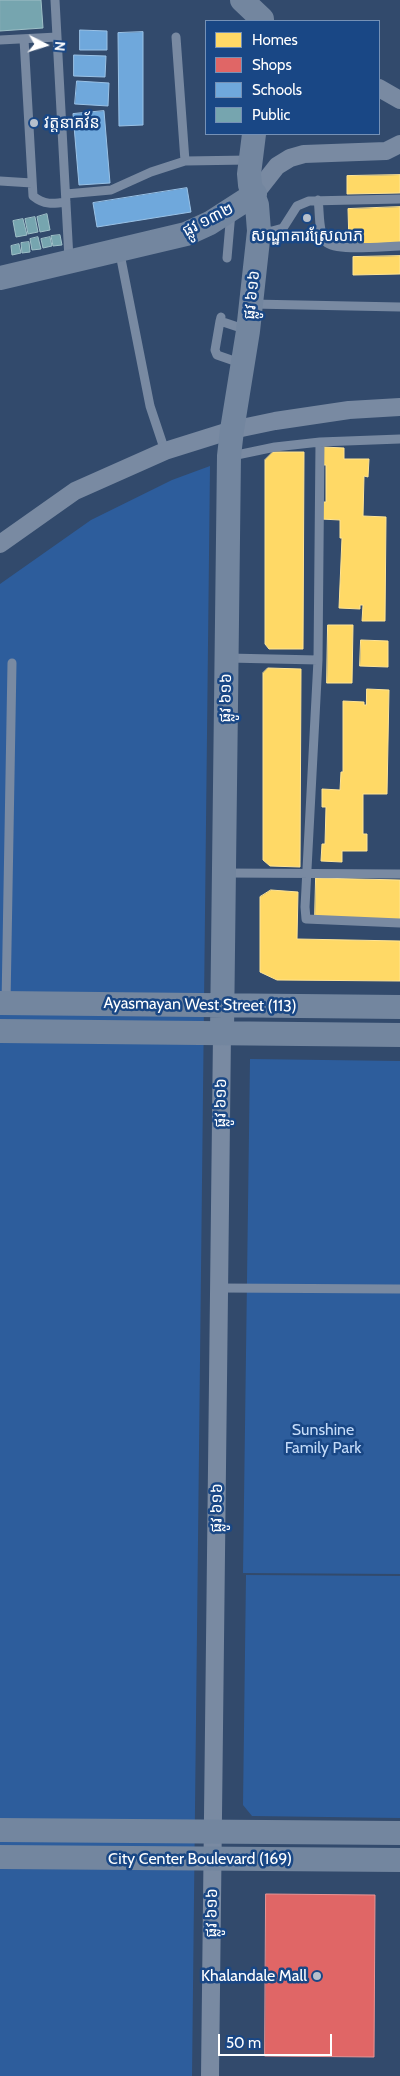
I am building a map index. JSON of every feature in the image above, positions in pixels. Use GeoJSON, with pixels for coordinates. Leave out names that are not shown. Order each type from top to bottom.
{"type":"FeatureCollection","features":[{"type":"Feature","properties":{"kind":"street"},"geometry":{"type":"LineString","coordinates":[[242,0],[262,15]]}},
{"type":"Feature","properties":{"kind":"street"},"geometry":{"type":"LineString","coordinates":[[380,89],[400,100]]}},
{"type":"Feature","properties":{"kind":"street","name":"ផ្លូវ ៦១៦"},"geometry":{"type":"LineString","coordinates":[[210,2076],[229,456],[248,331],[259,230],[257,205],[250,185],[250,160],[254,135]]}},
{"type":"Feature","properties":{"kind":"street","name":"ផ្លូវ ១៣២"},"geometry":{"type":"LineString","coordinates":[[0,278],[120,253],[186,234],[210,223],[254,194],[277,166],[290,158],[304,154],[386,151],[400,144]]}},
{"type":"Feature","properties":{"kind":"street"},"geometry":{"type":"LineString","coordinates":[[0,544],[74,491],[165,451],[232,430],[275,421],[349,410],[400,407]]}},
{"type":"Feature","properties":{"kind":"street"},"geometry":{"type":"LineString","coordinates":[[2,1031],[3,1003]]}},
{"type":"Feature","properties":{"kind":"street","name":"Ayasmayan West Street (113)"},"geometry":{"type":"LineString","coordinates":[[3,1003],[400,1007]]}},
{"type":"Feature","properties":{"kind":"street","name":"Ayasmayan West Street (113)"},"geometry":{"type":"LineString","coordinates":[[2,1031],[400,1035]]}},
{"type":"Feature","properties":{"kind":"street","name":"City Center Boulevard (169)"},"geometry":{"type":"LineString","coordinates":[[0,1830],[400,1833]]}},
{"type":"Feature","properties":{"kind":"street","name":"City Center Boulevard (169)"},"geometry":{"type":"LineString","coordinates":[[0,1858],[400,1860]]}},
{"type":"Feature","properties":{"kind":"lane"},"geometry":{"type":"LineString","coordinates":[[55,0],[70,262]]}},
{"type":"Feature","properties":{"kind":"lane"},"geometry":{"type":"LineString","coordinates":[[176,36],[184,160]]}},
{"type":"Feature","properties":{"kind":"lane"},"geometry":{"type":"LineString","coordinates":[[0,40],[57,37]]}},
{"type":"Feature","properties":{"kind":"lane"},"geometry":{"type":"LineString","coordinates":[[24,39],[33,196],[39,201],[48,204],[66,198],[112,190],[151,172],[184,160],[250,160]]}},
{"type":"Feature","properties":{"kind":"lane"},"geometry":{"type":"LineString","coordinates":[[0,182],[32,182]]}},
{"type":"Feature","properties":{"kind":"lane"},"geometry":{"type":"LineString","coordinates":[[259,230],[272,231],[283,228],[297,206],[309,201],[400,199]]}},
{"type":"Feature","properties":{"kind":"lane"},"geometry":{"type":"LineString","coordinates":[[318,200],[322,235],[326,243],[336,248],[400,246]]}},
{"type":"Feature","properties":{"kind":"lane"},"geometry":{"type":"LineString","coordinates":[[227,258],[231,210]]}},
{"type":"Feature","properties":{"kind":"lane"},"geometry":{"type":"LineString","coordinates":[[120,253],[150,406],[165,451]]}},
{"type":"Feature","properties":{"kind":"lane"},"geometry":{"type":"LineString","coordinates":[[251,304],[400,307]]}},
{"type":"Feature","properties":{"kind":"lane"},"geometry":{"type":"LineString","coordinates":[[243,364],[217,355],[215,350],[221,319],[248,331]]}},
{"type":"Feature","properties":{"kind":"lane"},"geometry":{"type":"LineString","coordinates":[[229,456],[275,447],[320,442],[400,439]]}},
{"type":"Feature","properties":{"kind":"lane"},"geometry":{"type":"LineString","coordinates":[[320,442],[318,660],[305,907],[306,919],[400,923]]}},
{"type":"Feature","properties":{"kind":"lane"},"geometry":{"type":"LineString","coordinates":[[226,658],[318,660]]}},
{"type":"Feature","properties":{"kind":"lane"},"geometry":{"type":"LineString","coordinates":[[3,1003],[3,936],[12,663]]}},
{"type":"Feature","properties":{"kind":"lane"},"geometry":{"type":"LineString","coordinates":[[224,873],[400,874]]}},
{"type":"Feature","properties":{"kind":"lane"},"geometry":{"type":"LineString","coordinates":[[219,1288],[400,1289]]}},
{"type":"Feature","properties":{"kind":"green space"},"geometry":{"type":"Polygon","coordinates":[[[210,466],[192,2076],[0,2076],[0,584],[91,520],[172,480],[210,466]]]}},
{"type":"Feature","properties":{"kind":"green space","name":"Sunshine Family Park"},"geometry":{"type":"Polygon","coordinates":[[[250,1059],[400,1061],[400,1574],[243,1573],[250,1059]]]}},
{"type":"Feature","properties":{"kind":"green space"},"geometry":{"type":"Polygon","coordinates":[[[246,1575],[400,1576],[400,1818],[252,1816],[243,1805],[246,1575]]]}},
{"type":"Feature","properties":{"kind":"building: Homes"},"geometry":{"type":"Polygon","coordinates":[[[400,175],[400,193],[347,194],[347,176],[400,175]]]}},
{"type":"Feature","properties":{"kind":"building: Homes"},"geometry":{"type":"Polygon","coordinates":[[[400,207],[400,243],[349,244],[348,209],[400,207]]]}},
{"type":"Feature","properties":{"kind":"building: Homes"},"geometry":{"type":"Polygon","coordinates":[[[400,256],[400,274],[353,275],[353,257],[400,256]]]}},
{"type":"Feature","properties":{"kind":"building: Homes"},"geometry":{"type":"Polygon","coordinates":[[[323,447],[344,448],[344,459],[369,459],[368,477],[364,476],[363,516],[386,517],[385,621],[362,621],[363,605],[360,605],[360,609],[339,608],[342,538],[340,538],[340,520],[321,519],[322,502],[326,502],[326,465],[323,465],[323,447]]]}},
{"type":"Feature","properties":{"kind":"building: Homes"},"geometry":{"type":"Polygon","coordinates":[[[273,452],[304,452],[303,649],[269,649],[265,644],[265,460],[273,452]]]}},
{"type":"Feature","properties":{"kind":"building: Homes"},"geometry":{"type":"Polygon","coordinates":[[[328,625],[353,625],[352,683],[327,683],[328,625]]]}},
{"type":"Feature","properties":{"kind":"building: Homes"},"geometry":{"type":"Polygon","coordinates":[[[361,640],[388,641],[388,667],[360,666],[361,640]]]}},
{"type":"Feature","properties":{"kind":"building: Homes"},"geometry":{"type":"Polygon","coordinates":[[[268,668],[301,669],[300,867],[270,866],[263,860],[263,673],[268,668]]]}},
{"type":"Feature","properties":{"kind":"building: Homes"},"geometry":{"type":"Polygon","coordinates":[[[367,689],[389,690],[387,794],[363,794],[363,834],[367,834],[367,851],[342,851],[342,862],[321,861],[322,844],[325,844],[326,807],[322,807],[322,789],[340,790],[341,772],[343,772],[343,701],[364,702],[364,705],[366,705],[367,689]]]}},
{"type":"Feature","properties":{"kind":"building: Homes"},"geometry":{"type":"Polygon","coordinates":[[[316,878],[400,880],[400,920],[315,918],[316,878]]]}},
{"type":"Feature","properties":{"kind":"building: Homes"},"geometry":{"type":"Polygon","coordinates":[[[271,890],[298,892],[297,939],[400,941],[400,981],[277,980],[260,972],[260,897],[271,890]]]}},
{"type":"Feature","properties":{"kind":"building: Shops"},"geometry":{"type":"Polygon","coordinates":[[[266,1894],[375,1895],[374,2057],[265,2056],[266,1894]]]}},
{"type":"Feature","properties":{"kind":"building: Schools"},"geometry":{"type":"Polygon","coordinates":[[[80,30],[107,31],[107,50],[80,50],[80,30]]]}},
{"type":"Feature","properties":{"kind":"building: Schools"},"geometry":{"type":"Polygon","coordinates":[[[143,32],[143,125],[119,126],[118,33],[143,32]]]}},
{"type":"Feature","properties":{"kind":"building: Schools"},"geometry":{"type":"Polygon","coordinates":[[[74,55],[106,56],[105,77],[74,76],[74,55]]]}},
{"type":"Feature","properties":{"kind":"building: Schools"},"geometry":{"type":"Polygon","coordinates":[[[77,81],[109,83],[108,106],[75,104],[77,81]]]}},
{"type":"Feature","properties":{"kind":"building: Schools"},"geometry":{"type":"Polygon","coordinates":[[[104,111],[110,183],[79,185],[73,114],[104,111]]]}},
{"type":"Feature","properties":{"kind":"building: Schools"},"geometry":{"type":"Polygon","coordinates":[[[187,188],[191,212],[97,227],[93,203],[187,188]]]}},
{"type":"Feature","properties":{"kind":"building: Public"},"geometry":{"type":"Polygon","coordinates":[[[0,0],[41,0],[43,28],[0,31],[0,0]]]}},
{"type":"Feature","properties":{"kind":"building: Public"},"geometry":{"type":"Polygon","coordinates":[[[47,214],[50,230],[40,232],[37,217],[47,214]]]}},
{"type":"Feature","properties":{"kind":"building: Public"},"geometry":{"type":"Polygon","coordinates":[[[35,217],[38,232],[28,234],[25,219],[35,217]]]}},
{"type":"Feature","properties":{"kind":"building: Public"},"geometry":{"type":"Polygon","coordinates":[[[23,219],[27,235],[16,237],[13,221],[23,219]]]}},
{"type":"Feature","properties":{"kind":"building: Public"},"geometry":{"type":"Polygon","coordinates":[[[60,235],[62,245],[53,246],[51,236],[60,235]]]}},
{"type":"Feature","properties":{"kind":"building: Public"},"geometry":{"type":"Polygon","coordinates":[[[38,237],[41,249],[32,250],[30,239],[38,237]]]}},
{"type":"Feature","properties":{"kind":"building: Public"},"geometry":{"type":"Polygon","coordinates":[[[50,237],[52,246],[43,248],[41,239],[50,237]]]}},
{"type":"Feature","properties":{"kind":"building: Public"},"geometry":{"type":"Polygon","coordinates":[[[29,242],[30,252],[22,253],[21,243],[29,242]]]}},
{"type":"Feature","properties":{"kind":"building: Public"},"geometry":{"type":"Polygon","coordinates":[[[19,244],[21,253],[12,255],[11,246],[19,244]]]}},
{"type":"Feature","properties":{"kind":"place","name":"វត្តនាគវ័ន"},"geometry":{"type":"Point","coordinates":[34,123]}},
{"type":"Feature","properties":{"kind":"place","name":"សណ្ឋាគារស្រែលាភ"},"geometry":{"type":"Point","coordinates":[307,218]}},
{"type":"Feature","properties":{"kind":"place","name":"Khalandale Mall"},"geometry":{"type":"Point","coordinates":[317,1976]}}]}
